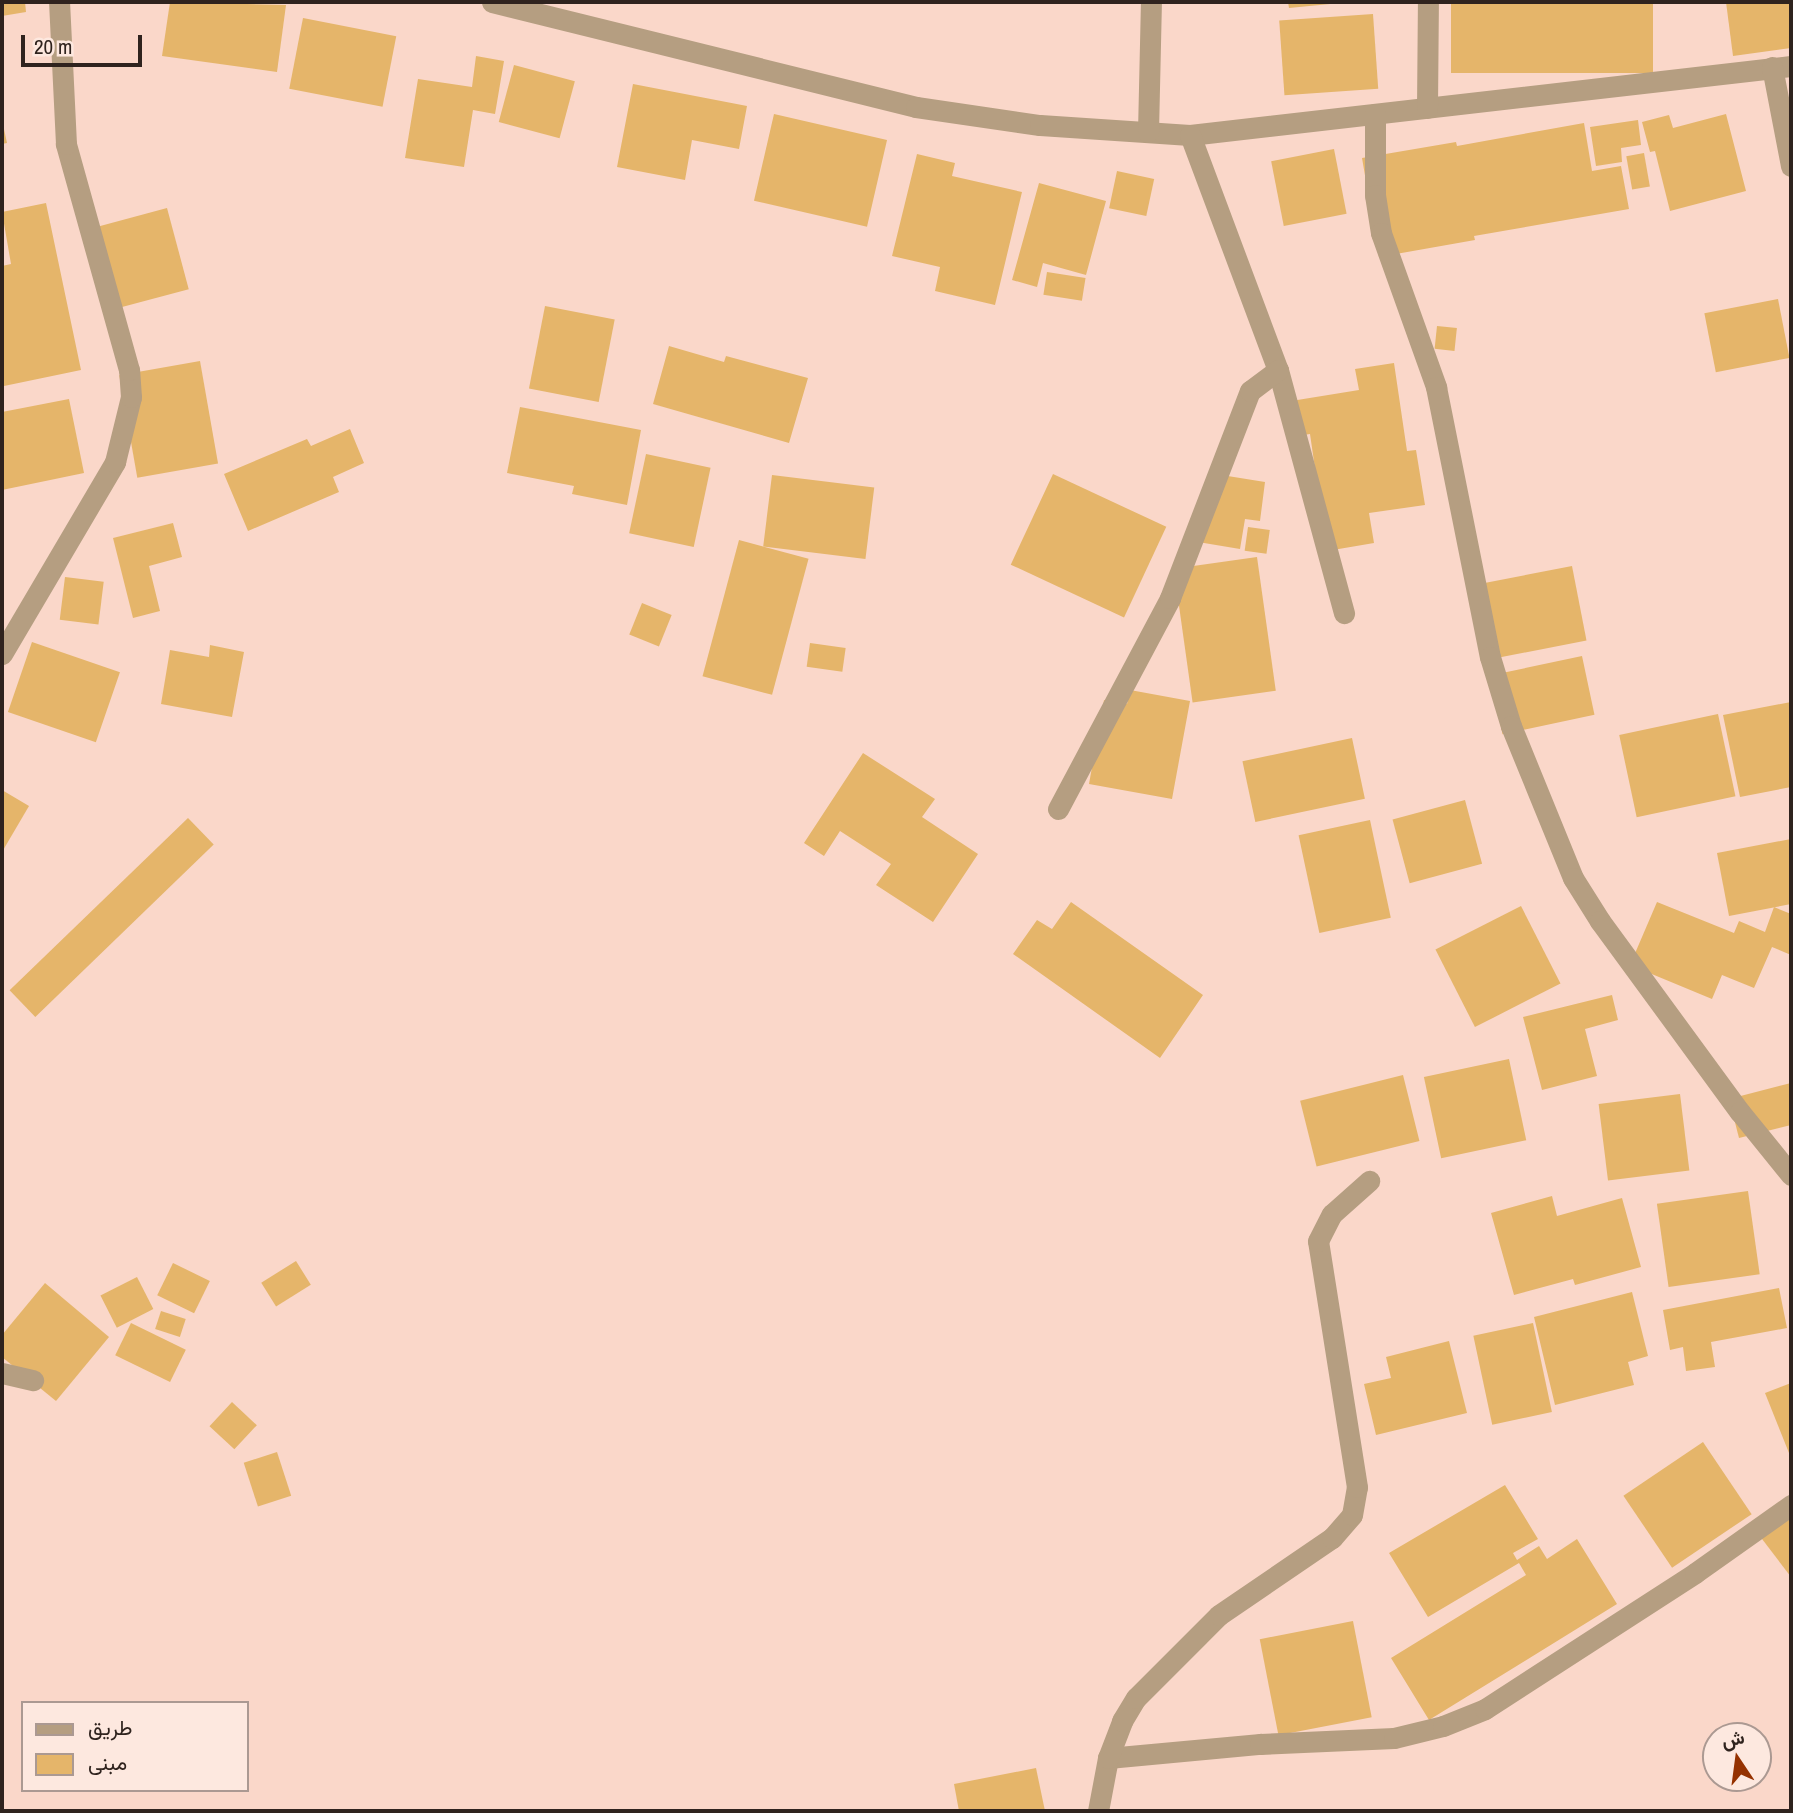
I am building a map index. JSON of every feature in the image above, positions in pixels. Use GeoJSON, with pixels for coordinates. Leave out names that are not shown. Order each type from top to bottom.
{"type":"FeatureCollection","features":[{"type":"Feature","properties":{"kind":"street"},"geometry":{"type":"LineString","coordinates":[[2,654],[115,462],[131,397],[129,370],[66,144],[59,2]]}},
{"type":"Feature","properties":{"kind":"street"},"geometry":{"type":"LineString","coordinates":[[492,2],[916,107],[1040,125],[1190,135],[1782,67],[1791,166]]}},
{"type":"Feature","properties":{"kind":"street"},"geometry":{"type":"LineString","coordinates":[[1148,132],[1151,2]]}},
{"type":"Feature","properties":{"kind":"street"},"geometry":{"type":"LineString","coordinates":[[1427,108],[1428,2]]}},
{"type":"Feature","properties":{"kind":"street"},"geometry":{"type":"LineString","coordinates":[[1375,114],[1375,195],[1381,233],[1436,387],[1490,657],[1511,726],[1573,878],[1600,921],[1740,1112],[1791,1175]]}},
{"type":"Feature","properties":{"kind":"street"},"geometry":{"type":"LineString","coordinates":[[1190,135],[1278,370],[1343,614]]}},
{"type":"Feature","properties":{"kind":"street"},"geometry":{"type":"LineString","coordinates":[[1058,809],[1170,598],[1250,391],[1278,370]]}},
{"type":"Feature","properties":{"kind":"street"},"geometry":{"type":"LineString","coordinates":[[1098,1811],[1108,1758],[1122,1721],[1136,1698],[1219,1615],[1332,1538],[1352,1515],[1357,1487],[1318,1241],[1332,1214],[1369,1181]]}},
{"type":"Feature","properties":{"kind":"street"},"geometry":{"type":"LineString","coordinates":[[2,1373],[33,1380]]}},
{"type":"Feature","properties":{"kind":"street"},"geometry":{"type":"LineString","coordinates":[[1108,1758],[1261,1745],[1394,1738],[1443,1726],[1485,1709],[1695,1573],[1791,1505]]}},
{"type":"Feature","properties":{"kind":"building"},"geometry":{"type":"Polygon","coordinates":[[[2,2],[25,2],[26,12],[2,16],[2,2]]]}},
{"type":"Feature","properties":{"kind":"building"},"geometry":{"type":"Polygon","coordinates":[[[170,2],[286,5],[277,72],[162,56],[170,2]]]}},
{"type":"Feature","properties":{"kind":"building"},"geometry":{"type":"Polygon","coordinates":[[[1288,2],[1329,2],[1330,4],[1289,8],[1288,2]]]}},
{"type":"Feature","properties":{"kind":"building"},"geometry":{"type":"Polygon","coordinates":[[[1451,2],[1653,2],[1653,73],[1451,73],[1451,2]]]}},
{"type":"Feature","properties":{"kind":"building"},"geometry":{"type":"Polygon","coordinates":[[[1726,2],[1791,2],[1791,48],[1733,56],[1726,2]]]}},
{"type":"Feature","properties":{"kind":"building"},"geometry":{"type":"Polygon","coordinates":[[[1373,14],[1378,89],[1284,95],[1279,21],[1373,14]]]}},
{"type":"Feature","properties":{"kind":"building"},"geometry":{"type":"Polygon","coordinates":[[[303,18],[396,36],[383,107],[289,89],[303,18]]]}},
{"type":"Feature","properties":{"kind":"building"},"geometry":{"type":"Polygon","coordinates":[[[476,56],[504,61],[495,114],[473,110],[464,167],[405,158],[418,79],[472,87],[476,56]]]}},
{"type":"Feature","properties":{"kind":"building"},"geometry":{"type":"Polygon","coordinates":[[[514,65],[575,81],[560,138],[499,122],[514,65]]]}},
{"type":"Feature","properties":{"kind":"building"},"geometry":{"type":"Polygon","coordinates":[[[633,84],[747,106],[739,149],[692,140],[685,180],[617,167],[633,84]]]}},
{"type":"Feature","properties":{"kind":"building"},"geometry":{"type":"Polygon","coordinates":[[[774,114],[887,140],[867,227],[754,201],[774,114]]]}},
{"type":"Feature","properties":{"kind":"building"},"geometry":{"type":"Polygon","coordinates":[[[1726,114],[1746,191],[1670,211],[1655,151],[1650,152],[1642,122],[1669,115],[1673,128],[1726,114]]]}},
{"type":"Feature","properties":{"kind":"building"},"geometry":{"type":"Polygon","coordinates":[[[2,120],[7,143],[2,144],[2,120]]]}},
{"type":"Feature","properties":{"kind":"building"},"geometry":{"type":"Polygon","coordinates":[[[1638,120],[1641,145],[1621,148],[1622,162],[1596,166],[1590,127],[1638,120]]]}},
{"type":"Feature","properties":{"kind":"building"},"geometry":{"type":"Polygon","coordinates":[[[1584,123],[1592,171],[1621,166],[1629,209],[1474,236],[1475,240],[1379,257],[1362,158],[1456,142],[1457,146],[1584,123]]]}},
{"type":"Feature","properties":{"kind":"building"},"geometry":{"type":"Polygon","coordinates":[[[1334,149],[1347,214],[1284,226],[1271,161],[1334,149]]]}},
{"type":"Feature","properties":{"kind":"building"},"geometry":{"type":"Polygon","coordinates":[[[1644,153],[1650,186],[1632,190],[1626,156],[1644,153]]]}},
{"type":"Feature","properties":{"kind":"building"},"geometry":{"type":"Polygon","coordinates":[[[917,154],[955,163],[952,176],[1022,192],[995,305],[935,291],[940,267],[892,256],[917,154]]]}},
{"type":"Feature","properties":{"kind":"building"},"geometry":{"type":"Polygon","coordinates":[[[1117,171],[1154,179],[1146,216],[1109,208],[1117,171]]]}},
{"type":"Feature","properties":{"kind":"building"},"geometry":{"type":"Polygon","coordinates":[[[1039,183],[1106,201],[1086,275],[1043,263],[1037,287],[1012,280],[1039,183]]]}},
{"type":"Feature","properties":{"kind":"building"},"geometry":{"type":"Polygon","coordinates":[[[46,203],[81,370],[4,386],[2,266],[11,264],[2,212],[46,203]]]}},
{"type":"Feature","properties":{"kind":"building"},"geometry":{"type":"Polygon","coordinates":[[[167,208],[189,289],[120,308],[98,226],[167,208]]]}},
{"type":"Feature","properties":{"kind":"building"},"geometry":{"type":"Polygon","coordinates":[[[1047,272],[1086,278],[1082,301],[1043,295],[1047,272]]]}},
{"type":"Feature","properties":{"kind":"building"},"geometry":{"type":"Polygon","coordinates":[[[1778,299],[1789,358],[1716,372],[1704,313],[1778,299]]]}},
{"type":"Feature","properties":{"kind":"building"},"geometry":{"type":"Polygon","coordinates":[[[545,306],[615,320],[599,402],[529,388],[545,306]]]}},
{"type":"Feature","properties":{"kind":"building"},"geometry":{"type":"Polygon","coordinates":[[[1437,326],[1457,328],[1454,351],[1435,349],[1437,326]]]}},
{"type":"Feature","properties":{"kind":"building"},"geometry":{"type":"Polygon","coordinates":[[[669,346],[724,362],[726,356],[808,378],[789,443],[653,404],[669,346]]]}},
{"type":"Feature","properties":{"kind":"building"},"geometry":{"type":"Polygon","coordinates":[[[200,361],[218,463],[137,478],[119,375],[200,361]]]}},
{"type":"Feature","properties":{"kind":"building"},"geometry":{"type":"Polygon","coordinates":[[[1394,363],[1407,451],[1416,450],[1425,505],[1369,513],[1374,543],[1327,551],[1310,434],[1290,437],[1285,402],[1359,390],[1355,369],[1394,363]]]}},
{"type":"Feature","properties":{"kind":"building"},"geometry":{"type":"Polygon","coordinates":[[[69,399],[84,473],[2,490],[2,412],[69,399]]]}},
{"type":"Feature","properties":{"kind":"building"},"geometry":{"type":"Polygon","coordinates":[[[520,407],[641,430],[627,505],[572,494],[574,486],[507,473],[520,407]]]}},
{"type":"Feature","properties":{"kind":"building"},"geometry":{"type":"Polygon","coordinates":[[[350,429],[364,463],[333,477],[339,492],[248,531],[224,474],[307,439],[311,446],[350,429]]]}},
{"type":"Feature","properties":{"kind":"building"},"geometry":{"type":"Polygon","coordinates":[[[646,454],[711,468],[694,547],[629,533],[646,454]]]}},
{"type":"Feature","properties":{"kind":"building"},"geometry":{"type":"Polygon","coordinates":[[[1209,473],[1265,482],[1260,521],[1245,519],[1240,549],[1198,542],[1209,473]]]}},
{"type":"Feature","properties":{"kind":"building"},"geometry":{"type":"Polygon","coordinates":[[[1053,474],[1166,527],[1124,617],[1011,565],[1053,474]]]}},
{"type":"Feature","properties":{"kind":"building"},"geometry":{"type":"Polygon","coordinates":[[[772,475],[874,488],[865,559],[763,546],[772,475]]]}},
{"type":"Feature","properties":{"kind":"building"},"geometry":{"type":"Polygon","coordinates":[[[173,523],[182,557],[149,566],[160,611],[133,618],[113,538],[173,523]]]}},
{"type":"Feature","properties":{"kind":"building"},"geometry":{"type":"Polygon","coordinates":[[[1248,527],[1270,530],[1266,554],[1245,551],[1248,527]]]}},
{"type":"Feature","properties":{"kind":"building"},"geometry":{"type":"Polygon","coordinates":[[[739,540],[809,559],[772,695],[703,676],[739,540]]]}},
{"type":"Feature","properties":{"kind":"building"},"geometry":{"type":"Polygon","coordinates":[[[1257,557],[1276,691],[1193,702],[1174,569],[1257,557]]]}},
{"type":"Feature","properties":{"kind":"building"},"geometry":{"type":"Polygon","coordinates":[[[1572,566],[1587,641],[1495,658],[1481,584],[1572,566]]]}},
{"type":"Feature","properties":{"kind":"building"},"geometry":{"type":"Polygon","coordinates":[[[65,577],[104,582],[98,624],[60,620],[65,577]]]}},
{"type":"Feature","properties":{"kind":"building"},"geometry":{"type":"Polygon","coordinates":[[[642,603],[672,615],[659,647],[629,635],[642,603]]]}},
{"type":"Feature","properties":{"kind":"building"},"geometry":{"type":"Polygon","coordinates":[[[32,642],[120,672],[96,742],[8,712],[32,642]]]}},
{"type":"Feature","properties":{"kind":"building"},"geometry":{"type":"Polygon","coordinates":[[[810,643],[846,648],[842,672],[807,667],[810,643]]]}},
{"type":"Feature","properties":{"kind":"building"},"geometry":{"type":"Polygon","coordinates":[[[210,645],[244,652],[232,717],[161,704],[170,650],[209,657],[210,645]]]}},
{"type":"Feature","properties":{"kind":"building"},"geometry":{"type":"Polygon","coordinates":[[[1582,656],[1594,715],[1503,734],[1490,676],[1582,656]]]}},
{"type":"Feature","properties":{"kind":"building"},"geometry":{"type":"Polygon","coordinates":[[[1130,690],[1190,701],[1172,799],[1089,784],[1104,700],[1127,704],[1130,690]]]}},
{"type":"Feature","properties":{"kind":"building"},"geometry":{"type":"Polygon","coordinates":[[[1791,702],[1791,787],[1740,797],[1723,715],[1791,702]]]}},
{"type":"Feature","properties":{"kind":"building"},"geometry":{"type":"Polygon","coordinates":[[[1718,714],[1735,796],[1637,817],[1619,735],[1718,714]]]}},
{"type":"Feature","properties":{"kind":"building"},"geometry":{"type":"Polygon","coordinates":[[[1352,738],[1365,799],[1255,822],[1242,761],[1352,738]]]}},
{"type":"Feature","properties":{"kind":"building"},"geometry":{"type":"Polygon","coordinates":[[[863,753],[935,799],[922,817],[978,854],[933,922],[876,885],[891,864],[840,831],[824,856],[804,843],[863,753]]]}},
{"type":"Feature","properties":{"kind":"building"},"geometry":{"type":"Polygon","coordinates":[[[2,790],[29,806],[2,852],[2,790]]]}},
{"type":"Feature","properties":{"kind":"building"},"geometry":{"type":"Polygon","coordinates":[[[1465,800],[1482,864],[1410,883],[1393,819],[1465,800]]]}},
{"type":"Feature","properties":{"kind":"building"},"geometry":{"type":"Polygon","coordinates":[[[188,818],[214,845],[35,1017],[10,990],[188,818]]]}},
{"type":"Feature","properties":{"kind":"building"},"geometry":{"type":"Polygon","coordinates":[[[1370,820],[1391,918],[1319,933],[1299,835],[1370,820]]]}},
{"type":"Feature","properties":{"kind":"building"},"geometry":{"type":"Polygon","coordinates":[[[1791,839],[1791,904],[1729,916],[1717,853],[1791,839]]]}},
{"type":"Feature","properties":{"kind":"building"},"geometry":{"type":"Polygon","coordinates":[[[1071,902],[1203,995],[1160,1058],[1013,954],[1037,920],[1052,929],[1071,902]]]}},
{"type":"Feature","properties":{"kind":"building"},"geometry":{"type":"Polygon","coordinates":[[[1657,902],[1734,933],[1739,921],[1765,932],[1774,907],[1791,914],[1791,955],[1772,947],[1754,988],[1722,975],[1712,999],[1630,965],[1657,902]]]}},
{"type":"Feature","properties":{"kind":"building"},"geometry":{"type":"Polygon","coordinates":[[[1521,906],[1560,984],[1475,1027],[1435,950],[1521,906]]]}},
{"type":"Feature","properties":{"kind":"building"},"geometry":{"type":"Polygon","coordinates":[[[1612,995],[1618,1020],[1585,1029],[1597,1076],[1542,1090],[1523,1017],[1612,995]]]}},
{"type":"Feature","properties":{"kind":"building"},"geometry":{"type":"Polygon","coordinates":[[[1509,1059],[1526,1140],[1441,1158],[1424,1077],[1509,1059]]]}},
{"type":"Feature","properties":{"kind":"building"},"geometry":{"type":"Polygon","coordinates":[[[1403,1075],[1419,1141],[1317,1167],[1300,1101],[1403,1075]]]}},
{"type":"Feature","properties":{"kind":"building"},"geometry":{"type":"Polygon","coordinates":[[[1791,1083],[1791,1125],[1739,1138],[1729,1099],[1791,1083]]]}},
{"type":"Feature","properties":{"kind":"building"},"geometry":{"type":"Polygon","coordinates":[[[1680,1094],[1689,1170],[1608,1180],[1599,1104],[1680,1094]]]}},
{"type":"Feature","properties":{"kind":"building"},"geometry":{"type":"Polygon","coordinates":[[[1748,1191],[1760,1274],[1669,1287],[1657,1204],[1748,1191]]]}},
{"type":"Feature","properties":{"kind":"building"},"geometry":{"type":"Polygon","coordinates":[[[1552,1196],[1557,1216],[1622,1198],[1641,1267],[1575,1285],[1573,1279],[1514,1295],[1491,1213],[1552,1196]]]}},
{"type":"Feature","properties":{"kind":"building"},"geometry":{"type":"Polygon","coordinates":[[[296,1261],[311,1285],[276,1306],[261,1283],[296,1261]]]}},
{"type":"Feature","properties":{"kind":"building"},"geometry":{"type":"Polygon","coordinates":[[[173,1263],[210,1281],[194,1313],[157,1295],[173,1263]]]}},
{"type":"Feature","properties":{"kind":"building"},"geometry":{"type":"Polygon","coordinates":[[[137,1277],[153,1309],[117,1328],[100,1296],[137,1277]]]}},
{"type":"Feature","properties":{"kind":"building"},"geometry":{"type":"Polygon","coordinates":[[[45,1283],[109,1337],[56,1401],[2,1357],[2,1335],[45,1283]]]}},
{"type":"Feature","properties":{"kind":"building"},"geometry":{"type":"Polygon","coordinates":[[[1779,1288],[1787,1328],[1711,1342],[1715,1367],[1686,1371],[1683,1347],[1670,1350],[1663,1310],[1779,1288]]]}},
{"type":"Feature","properties":{"kind":"building"},"geometry":{"type":"Polygon","coordinates":[[[1632,1292],[1648,1356],[1628,1362],[1634,1385],[1555,1405],[1534,1317],[1632,1292]]]}},
{"type":"Feature","properties":{"kind":"building"},"geometry":{"type":"Polygon","coordinates":[[[161,1311],[186,1319],[180,1337],[155,1329],[161,1311]]]}},
{"type":"Feature","properties":{"kind":"building"},"geometry":{"type":"Polygon","coordinates":[[[131,1323],[186,1350],[170,1382],[115,1355],[131,1323]]]}},
{"type":"Feature","properties":{"kind":"building"},"geometry":{"type":"Polygon","coordinates":[[[1533,1323],[1552,1412],[1492,1425],[1473,1336],[1533,1323]]]}},
{"type":"Feature","properties":{"kind":"building"},"geometry":{"type":"Polygon","coordinates":[[[1449,1341],[1467,1413],[1376,1435],[1364,1384],[1391,1378],[1386,1357],[1449,1341]]]}},
{"type":"Feature","properties":{"kind":"building"},"geometry":{"type":"Polygon","coordinates":[[[1791,1383],[1791,1458],[1765,1393],[1791,1383]]]}},
{"type":"Feature","properties":{"kind":"building"},"geometry":{"type":"Polygon","coordinates":[[[232,1402],[257,1425],[234,1449],[209,1426],[232,1402]]]}},
{"type":"Feature","properties":{"kind":"building"},"geometry":{"type":"Polygon","coordinates":[[[1703,1442],[1752,1514],[1672,1568],[1623,1496],[1703,1442]]]}},
{"type":"Feature","properties":{"kind":"building"},"geometry":{"type":"Polygon","coordinates":[[[277,1452],[291,1496],[258,1507],[244,1463],[277,1452]]]}},
{"type":"Feature","properties":{"kind":"building"},"geometry":{"type":"Polygon","coordinates":[[[1505,1485],[1538,1539],[1513,1553],[1517,1560],[1539,1546],[1547,1559],[1577,1539],[1617,1604],[1429,1720],[1391,1658],[1526,1575],[1519,1563],[1428,1617],[1389,1553],[1505,1485]]]}},
{"type":"Feature","properties":{"kind":"building"},"geometry":{"type":"Polygon","coordinates":[[[1791,1511],[1791,1577],[1759,1535],[1791,1511]]]}},
{"type":"Feature","properties":{"kind":"building"},"geometry":{"type":"Polygon","coordinates":[[[1353,1621],[1372,1717],[1278,1735],[1260,1639],[1353,1621]]]}},
{"type":"Feature","properties":{"kind":"building"},"geometry":{"type":"Polygon","coordinates":[[[1036,1768],[1045,1811],[959,1811],[954,1784],[1036,1768]]]}}]}
